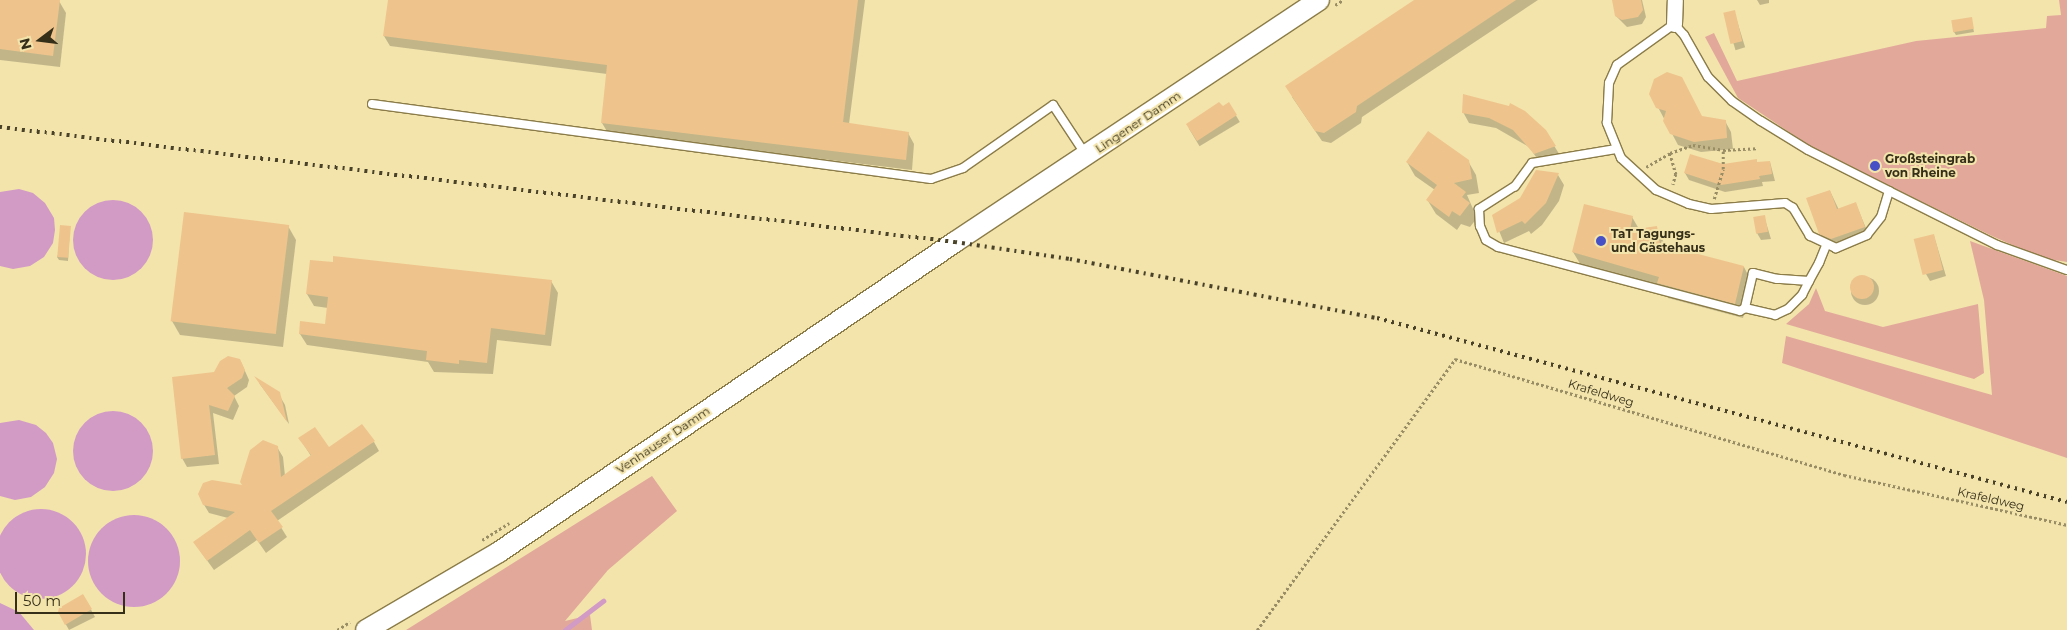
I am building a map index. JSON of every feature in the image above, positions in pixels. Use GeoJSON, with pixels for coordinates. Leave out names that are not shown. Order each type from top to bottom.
{"type":"FeatureCollection","features":[{"type":"Feature","properties":{"kind":"main road","name":"Lingener Damm"},"geometry":{"type":"LineString","coordinates":[[955,242],[1319,0]]}},
{"type":"Feature","properties":{"kind":"main road","name":"Venhauser Damm"},"geometry":{"type":"LineString","coordinates":[[366,630],[499,552],[955,242]]}},
{"type":"Feature","properties":{"kind":"street"},"geometry":{"type":"LineString","coordinates":[[1674,24],[1675,0]]}},
{"type":"Feature","properties":{"kind":"lane"},"geometry":{"type":"LineString","coordinates":[[1889,191],[1881,217],[1867,235],[1849,245],[1826,246],[1810,236],[1793,208],[1786,203],[1711,209],[1671,197],[1637,174],[1616,149],[1607,123],[1607,90],[1617,65],[1674,24],[1684,35],[1708,77],[1732,101],[1808,150],[1997,245],[2067,270]]}},
{"type":"Feature","properties":{"kind":"lane"},"geometry":{"type":"LineString","coordinates":[[372,104],[931,179],[963,168],[1053,104],[1087,156]]}},
{"type":"Feature","properties":{"kind":"lane"},"geometry":{"type":"LineString","coordinates":[[1616,149],[1532,164],[1515,186],[1479,208],[1480,226],[1486,240],[1498,246],[1740,311],[1745,308],[1776,315],[1792,306],[1809,281],[1826,246]]}},
{"type":"Feature","properties":{"kind":"lane"},"geometry":{"type":"LineString","coordinates":[[1745,308],[1753,273],[1777,279],[1809,281]]}},
{"type":"Feature","properties":{"kind":"path"},"geometry":{"type":"LineString","coordinates":[[1637,174],[1670,153],[1693,145],[1723,150],[1757,148]]}},
{"type":"Feature","properties":{"kind":"path"},"geometry":{"type":"LineString","coordinates":[[1711,209],[1723,169],[1723,150]]}},
{"type":"Feature","properties":{"kind":"path"},"geometry":{"type":"LineString","coordinates":[[1670,153],[1676,174],[1671,197]]}},
{"type":"Feature","properties":{"kind":"path","name":"Krafeldweg"},"geometry":{"type":"LineString","coordinates":[[1257,630],[1455,359],[1844,475],[2067,525]]}},
{"type":"Feature","properties":{"kind":"shaded area"},"geometry":{"type":"Polygon","coordinates":[[[2059,0],[2067,0],[2067,262],[2042,258],[1992,236],[1816,150],[1738,98],[1705,37],[1714,33],[1737,81],[1916,41],[2046,28],[2047,16],[2061,15],[2059,0]]]}},
{"type":"Feature","properties":{"kind":"shaded area"},"geometry":{"type":"Polygon","coordinates":[[[19,189],[33,193],[45,203],[54,218],[55,230],[53,243],[44,257],[30,266],[13,269],[0,266],[0,192],[19,189]]]}},
{"type":"Feature","properties":{"kind":"shaded area"},"geometry":{"type":"Polygon","coordinates":[[[113,200],[128,203],[141,212],[150,225],[153,240],[150,255],[141,268],[128,277],[113,280],[98,277],[85,268],[76,255],[73,240],[76,225],[85,212],[98,203],[113,200]]]}},
{"type":"Feature","properties":{"kind":"shaded area"},"geometry":{"type":"Polygon","coordinates":[[[1970,241],[2067,276],[2067,458],[1782,363],[1786,336],[1992,395],[1984,300],[1970,241]]]}},
{"type":"Feature","properties":{"kind":"shaded area"},"geometry":{"type":"Polygon","coordinates":[[[1816,288],[1825,311],[1883,327],[1978,304],[1984,373],[1974,379],[1786,324],[1809,304],[1816,288]]]}},
{"type":"Feature","properties":{"kind":"shaded area"},"geometry":{"type":"Polygon","coordinates":[[[113,411],[128,414],[141,423],[150,436],[153,451],[150,466],[141,479],[128,488],[113,491],[98,488],[85,479],[76,466],[73,451],[76,436],[85,423],[98,414],[113,411]]]}},
{"type":"Feature","properties":{"kind":"shaded area"},"geometry":{"type":"Polygon","coordinates":[[[19,420],[36,425],[46,433],[53,443],[57,459],[54,473],[45,487],[31,497],[15,500],[0,496],[0,423],[19,420]]]}},
{"type":"Feature","properties":{"kind":"shaded area"},"geometry":{"type":"Polygon","coordinates":[[[652,476],[677,511],[608,570],[565,621],[590,615],[592,630],[406,630],[652,476]]]}},
{"type":"Feature","properties":{"kind":"shaded area"},"geometry":{"type":"Polygon","coordinates":[[[41,509],[58,512],[73,522],[83,537],[86,554],[83,571],[73,586],[58,596],[41,599],[24,596],[9,586],[-1,571],[-4,554],[-1,537],[9,522],[24,512],[41,509]]]}},
{"type":"Feature","properties":{"kind":"shaded area"},"geometry":{"type":"Polygon","coordinates":[[[134,515],[152,519],[166,529],[176,543],[180,561],[176,579],[166,593],[152,603],[134,607],[116,603],[102,593],[92,579],[88,561],[92,543],[102,529],[116,519],[134,515]]]}},
{"type":"Feature","properties":{"kind":"shaded area"},"geometry":{"type":"Polygon","coordinates":[[[0,603],[19,612],[34,630],[0,630],[0,603]]]}},
{"type":"Feature","properties":{"kind":"building"},"geometry":{"type":"Polygon","coordinates":[[[0,0],[60,0],[53,56],[0,49],[0,0]]]}},
{"type":"Feature","properties":{"kind":"building"},"geometry":{"type":"Polygon","coordinates":[[[388,0],[858,0],[843,122],[909,132],[906,160],[601,123],[607,65],[383,36],[388,0]]]}},
{"type":"Feature","properties":{"kind":"building"},"geometry":{"type":"Polygon","coordinates":[[[1414,0],[1516,0],[1357,106],[1356,112],[1324,133],[1315,131],[1285,86],[1414,0]]]}},
{"type":"Feature","properties":{"kind":"building"},"geometry":{"type":"Polygon","coordinates":[[[1612,0],[1641,0],[1643,10],[1638,17],[1622,20],[1615,16],[1612,0]]]}},
{"type":"Feature","properties":{"kind":"building"},"geometry":{"type":"Polygon","coordinates":[[[1735,10],[1742,41],[1731,44],[1723,13],[1735,10]]]}},
{"type":"Feature","properties":{"kind":"building"},"geometry":{"type":"Polygon","coordinates":[[[1972,17],[1974,29],[1953,32],[1951,20],[1972,17]]]}},
{"type":"Feature","properties":{"kind":"building"},"geometry":{"type":"Polygon","coordinates":[[[1667,72],[1682,77],[1702,116],[1726,120],[1727,138],[1694,142],[1670,134],[1663,121],[1666,111],[1656,108],[1649,94],[1654,79],[1667,72]]]}},
{"type":"Feature","properties":{"kind":"building"},"geometry":{"type":"Polygon","coordinates":[[[1463,94],[1509,106],[1510,103],[1525,111],[1546,130],[1556,146],[1534,154],[1513,130],[1489,118],[1462,113],[1463,94]]]}},
{"type":"Feature","properties":{"kind":"building"},"geometry":{"type":"Polygon","coordinates":[[[1219,102],[1223,106],[1229,102],[1237,115],[1197,141],[1186,124],[1219,102]]]}},
{"type":"Feature","properties":{"kind":"building"},"geometry":{"type":"Polygon","coordinates":[[[1428,131],[1469,160],[1472,179],[1454,183],[1466,192],[1462,197],[1470,203],[1460,216],[1452,211],[1449,217],[1426,200],[1437,185],[1406,162],[1428,131]]]}},
{"type":"Feature","properties":{"kind":"building"},"geometry":{"type":"Polygon","coordinates":[[[1690,154],[1723,164],[1757,159],[1757,162],[1770,161],[1772,174],[1759,176],[1760,179],[1721,185],[1684,173],[1690,154]]]}},
{"type":"Feature","properties":{"kind":"building"},"geometry":{"type":"Polygon","coordinates":[[[1536,170],[1559,173],[1546,203],[1525,224],[1522,221],[1497,233],[1492,215],[1520,198],[1536,170]]]}},
{"type":"Feature","properties":{"kind":"building"},"geometry":{"type":"Polygon","coordinates":[[[1830,190],[1837,209],[1856,202],[1865,227],[1831,239],[1819,234],[1806,198],[1830,190]]]}},
{"type":"Feature","properties":{"kind":"building"},"geometry":{"type":"Polygon","coordinates":[[[1584,204],[1633,216],[1630,230],[1657,226],[1660,244],[1744,266],[1735,304],[1657,283],[1659,277],[1572,252],[1584,204]]]}},
{"type":"Feature","properties":{"kind":"building"},"geometry":{"type":"Polygon","coordinates":[[[184,212],[289,225],[276,334],[171,321],[184,212]]]}},
{"type":"Feature","properties":{"kind":"building"},"geometry":{"type":"Polygon","coordinates":[[[1765,215],[1768,232],[1756,234],[1753,217],[1765,215]]]}},
{"type":"Feature","properties":{"kind":"building"},"geometry":{"type":"Polygon","coordinates":[[[60,225],[71,226],[68,258],[57,257],[60,225]]]}},
{"type":"Feature","properties":{"kind":"building"},"geometry":{"type":"Polygon","coordinates":[[[1934,234],[1943,270],[1923,275],[1914,239],[1934,234]]]}},
{"type":"Feature","properties":{"kind":"building"},"geometry":{"type":"Polygon","coordinates":[[[333,256],[552,280],[545,335],[491,328],[487,363],[459,360],[459,364],[426,360],[427,351],[299,334],[300,321],[325,324],[328,297],[306,294],[310,260],[333,262],[333,256]]]}},
{"type":"Feature","properties":{"kind":"building"},"geometry":{"type":"Polygon","coordinates":[[[1862,275],[1871,278],[1874,287],[1871,296],[1862,299],[1853,296],[1850,287],[1853,278],[1862,275]]]}},
{"type":"Feature","properties":{"kind":"building"},"geometry":{"type":"Polygon","coordinates":[[[228,356],[240,359],[245,370],[242,378],[227,388],[235,396],[228,411],[209,405],[215,455],[181,459],[172,377],[214,372],[220,361],[228,356]]]}},
{"type":"Feature","properties":{"kind":"building"},"geometry":{"type":"Polygon","coordinates":[[[254,376],[280,392],[287,422],[254,376]]]}},
{"type":"Feature","properties":{"kind":"building"},"geometry":{"type":"Polygon","coordinates":[[[362,424],[375,441],[271,511],[283,527],[259,543],[250,530],[207,561],[193,542],[235,512],[203,505],[198,494],[203,483],[212,480],[242,485],[240,482],[250,450],[263,440],[278,446],[281,477],[311,455],[298,438],[315,427],[329,447],[362,424]]]}},
{"type":"Feature","properties":{"kind":"building"},"geometry":{"type":"Polygon","coordinates":[[[83,594],[92,609],[65,625],[58,612],[59,608],[83,594]]]}},
{"type":"Feature","properties":{"kind":"waterway"},"geometry":{"type":"LineString","coordinates":[[565,630],[603,601]]}},
{"type":"Feature","properties":{"kind":"railway"},"geometry":{"type":"LineString","coordinates":[[0,127],[955,242],[1070,259],[1377,318],[2067,502]]}},
{"type":"Feature","properties":{"kind":"place","name":"Großsteingrab von Rheine"},"geometry":{"type":"Point","coordinates":[1875,166]}},
{"type":"Feature","properties":{"kind":"place","name":"TaT Tagungs- und Gästehaus"},"geometry":{"type":"Point","coordinates":[1601,241]}}]}
